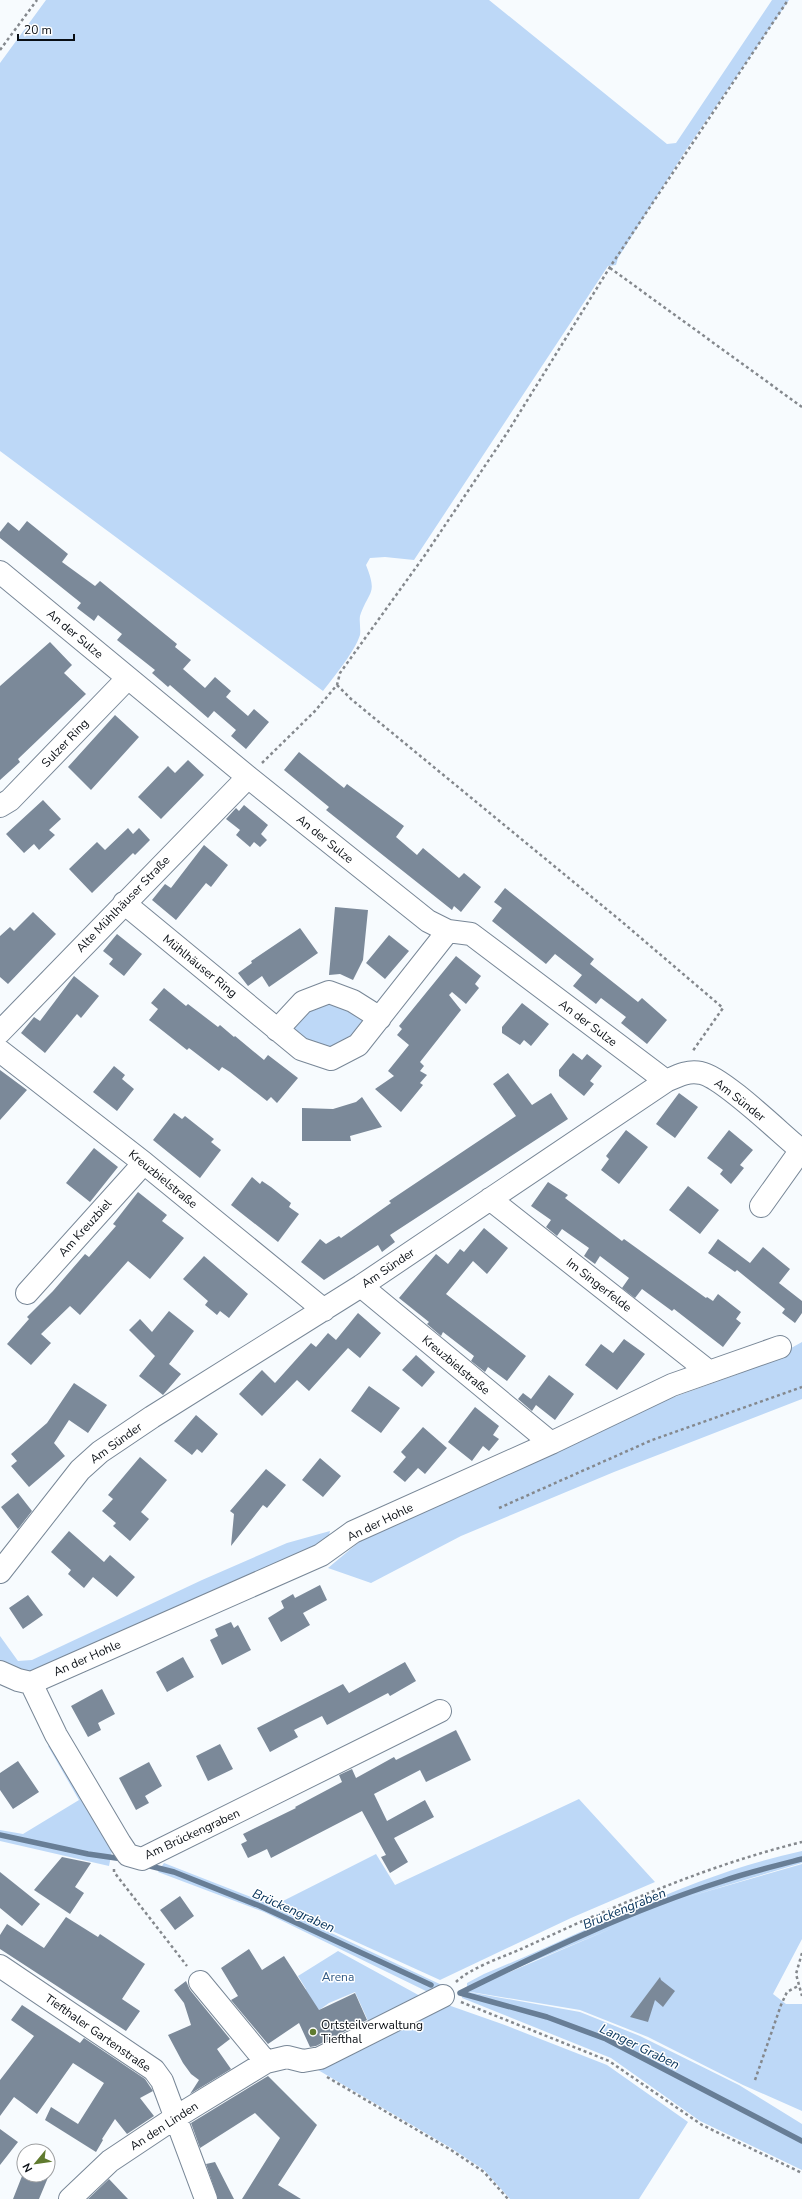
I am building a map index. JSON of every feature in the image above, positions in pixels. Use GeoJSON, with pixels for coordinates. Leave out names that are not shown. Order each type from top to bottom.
{"type":"FeatureCollection","features":[{"type":"Feature","properties":{"kind":"street","name":"An der Sulze"},"geometry":{"type":"LineString","coordinates":[[0,572],[248,777],[428,921],[448,931],[471,934],[674,1078]]}},
{"type":"Feature","properties":{"kind":"street","name":"Sulzer Ring"},"geometry":{"type":"LineString","coordinates":[[0,806],[10,800],[128,678]]}},
{"type":"Feature","properties":{"kind":"street","name":"Alte Mühlhäuser Straße"},"geometry":{"type":"LineString","coordinates":[[0,1032],[248,777]]}},
{"type":"Feature","properties":{"kind":"street","name":"Mühlhäuser Ring"},"geometry":{"type":"LineString","coordinates":[[124,903],[301,1049],[331,1059],[358,1045],[448,931]]}},
{"type":"Feature","properties":{"kind":"street"},"geometry":{"type":"LineString","coordinates":[[277,1030],[303,1002],[329,992],[353,1001],[380,1018]]}},
{"type":"Feature","properties":{"kind":"street","name":"Kreuzbielstraße"},"geometry":{"type":"LineString","coordinates":[[0,1051],[144,1163],[324,1310]]}},
{"type":"Feature","properties":{"kind":"street","name":"Am Sünder"},"geometry":{"type":"LineString","coordinates":[[0,1572],[80,1470],[100,1452],[152,1417],[361,1286],[674,1078],[701,1073],[718,1080],[801,1151],[761,1206]]}},
{"type":"Feature","properties":{"kind":"street","name":"Am Kreuzbiel"},"geometry":{"type":"LineString","coordinates":[[27,1293],[144,1163]]}},
{"type":"Feature","properties":{"kind":"street","name":"Im Singerfelde"},"geometry":{"type":"LineString","coordinates":[[490,1199],[708,1371]]}},
{"type":"Feature","properties":{"kind":"street","name":"Kreuzbielstraße"},"geometry":{"type":"LineString","coordinates":[[361,1286],[551,1443]]}},
{"type":"Feature","properties":{"kind":"street","name":"An der Hohle"},"geometry":{"type":"LineString","coordinates":[[31,1683],[321,1555],[353,1532],[551,1443],[672,1385],[708,1371],[780,1348]]}},
{"type":"Feature","properties":{"kind":"street"},"geometry":{"type":"LineString","coordinates":[[0,1672],[18,1680],[31,1683]]}},
{"type":"Feature","properties":{"kind":"street","name":"Am Brückengraben"},"geometry":{"type":"LineString","coordinates":[[31,1683],[56,1735],[120,1843],[128,1855],[142,1859],[440,1711]]}},
{"type":"Feature","properties":{"kind":"street","name":"Tiefthaler Gartenstraße"},"geometry":{"type":"LineString","coordinates":[[0,1966],[154,2070],[162,2081],[206,2199]]}},
{"type":"Feature","properties":{"kind":"street"},"geometry":{"type":"LineString","coordinates":[[200,1982],[266,2062]]}},
{"type":"Feature","properties":{"kind":"street","name":"An den Linden"},"geometry":{"type":"LineString","coordinates":[[70,2199],[110,2161],[176,2117],[266,2062],[286,2057],[303,2061],[320,2058],[443,1996]]}},
{"type":"Feature","properties":{"kind":"path"},"geometry":{"type":"LineString","coordinates":[[0,50],[37,0]]}},
{"type":"Feature","properties":{"kind":"path"},"geometry":{"type":"LineString","coordinates":[[248,777],[315,711],[337,685],[340,673],[425,555],[507,433],[610,268],[788,0]]}},
{"type":"Feature","properties":{"kind":"path"},"geometry":{"type":"LineString","coordinates":[[610,268],[802,407]]}},
{"type":"Feature","properties":{"kind":"path"},"geometry":{"type":"LineString","coordinates":[[337,685],[351,699],[627,925],[723,1008],[674,1078]]}},
{"type":"Feature","properties":{"kind":"path"},"geometry":{"type":"LineString","coordinates":[[499,1508],[652,1440],[802,1387]]}},
{"type":"Feature","properties":{"kind":"path"},"geometry":{"type":"LineString","coordinates":[[802,1842],[664,1886],[578,1923],[459,1979],[443,1996],[609,2061],[702,2125],[802,2173]]}},
{"type":"Feature","properties":{"kind":"path"},"geometry":{"type":"LineString","coordinates":[[113,1865],[114,1872],[200,1982]]}},
{"type":"Feature","properties":{"kind":"path"},"geometry":{"type":"LineString","coordinates":[[802,1953],[796,1974],[798,1986],[802,1996]]}},
{"type":"Feature","properties":{"kind":"path"},"geometry":{"type":"LineString","coordinates":[[755,2080],[781,2005],[787,1992],[798,1986]]}},
{"type":"Feature","properties":{"kind":"path"},"geometry":{"type":"LineString","coordinates":[[303,2061],[457,2154],[484,2172],[508,2199]]}},
{"type":"Feature","properties":{"kind":"green space"},"geometry":{"type":"Polygon","coordinates":[[[46,0],[489,0],[667,144],[676,143],[772,0],[789,0],[686,150],[618,258],[616,265],[608,266],[414,560],[385,557],[370,558],[366,565],[370,575],[372,587],[360,616],[360,635],[349,656],[323,691],[0,451],[0,63],[46,0]]]}},
{"type":"Feature","properties":{"kind":"green space"},"geometry":{"type":"Polygon","coordinates":[[[325,999],[369,1020],[333,1051],[313,1048],[290,1028],[303,1010],[325,999]]]}},
{"type":"Feature","properties":{"kind":"green space"},"geometry":{"type":"Polygon","coordinates":[[[802,1342],[802,1399],[614,1472],[461,1536],[371,1583],[328,1568],[359,1542],[641,1409],[741,1373],[742,1369],[784,1352],[802,1342]]]}},
{"type":"Feature","properties":{"kind":"green space"},"geometry":{"type":"Polygon","coordinates":[[[330,1531],[327,1544],[30,1679],[0,1668],[0,1636],[18,1661],[32,1660],[202,1580],[287,1543],[330,1531]]]}},
{"type":"Feature","properties":{"kind":"green space"},"geometry":{"type":"Polygon","coordinates":[[[55,1742],[114,1841],[109,1866],[0,1841],[0,1830],[23,1834],[79,1800],[48,1746],[55,1742]]]}},
{"type":"Feature","properties":{"kind":"green space"},"geometry":{"type":"Polygon","coordinates":[[[579,1799],[655,1882],[571,1918],[440,1980],[275,1905],[376,1854],[395,1885],[579,1799]]]}},
{"type":"Feature","properties":{"kind":"green space"},"geometry":{"type":"Polygon","coordinates":[[[802,1851],[802,1863],[684,1898],[802,1864],[802,1939],[773,1994],[786,2004],[802,2004],[802,2111],[743,2085],[648,2037],[580,2010],[465,1991],[615,1927],[467,1989],[467,1983],[484,1974],[640,1905],[720,1874],[760,1861],[802,1851]]]}},
{"type":"Feature","properties":{"kind":"green space"},"geometry":{"type":"Polygon","coordinates":[[[164,1863],[274,1906],[446,1987],[428,1992],[264,1912],[158,1872],[164,1863]]]}},
{"type":"Feature","properties":{"kind":"green space","name":"Arena"},"geometry":{"type":"Polygon","coordinates":[[[338,1951],[422,1997],[369,2023],[355,1992],[329,2003],[315,2013],[304,1991],[306,1989],[298,1976],[338,1951]]]}},
{"type":"Feature","properties":{"kind":"green space"},"geometry":{"type":"Polygon","coordinates":[[[463,1991],[580,2012],[640,2036],[739,2085],[802,2124],[802,2170],[700,2121],[611,2058],[462,1998],[463,1991]]]}},
{"type":"Feature","properties":{"kind":"green space"},"geometry":{"type":"Polygon","coordinates":[[[448,2005],[502,2024],[607,2065],[688,2122],[639,2199],[510,2199],[484,2170],[451,2148],[318,2070],[448,2005]]]}},
{"type":"Feature","properties":{"kind":"building"},"geometry":{"type":"Polygon","coordinates":[[[27,521],[68,554],[62,562],[95,586],[100,581],[177,644],[175,647],[191,660],[183,669],[205,688],[215,677],[231,691],[226,697],[248,716],[254,709],[269,722],[246,749],[231,736],[236,730],[214,711],[208,718],[170,685],[168,687],[152,673],[155,670],[117,640],[122,634],[98,615],[94,621],[77,608],[81,603],[0,538],[0,532],[8,522],[19,531],[27,521]]]}},
{"type":"Feature","properties":{"kind":"building"},"geometry":{"type":"Polygon","coordinates":[[[50,642],[72,665],[64,673],[86,694],[18,759],[20,762],[0,780],[0,686],[50,642]]]}},
{"type":"Feature","properties":{"kind":"building"},"geometry":{"type":"Polygon","coordinates":[[[115,715],[139,737],[91,790],[68,767],[115,715]]]}},
{"type":"Feature","properties":{"kind":"building"},"geometry":{"type":"Polygon","coordinates":[[[299,752],[344,788],[347,784],[404,826],[396,837],[417,855],[423,848],[459,878],[464,873],[481,887],[461,912],[454,906],[452,910],[326,810],[329,807],[284,770],[299,752]]]}},
{"type":"Feature","properties":{"kind":"building"},"geometry":{"type":"Polygon","coordinates":[[[188,760],[204,775],[161,819],[138,797],[168,766],[175,773],[188,760]]]}},
{"type":"Feature","properties":{"kind":"building"},"geometry":{"type":"Polygon","coordinates":[[[43,800],[61,819],[49,830],[55,835],[39,850],[34,844],[24,853],[6,834],[43,800]]]}},
{"type":"Feature","properties":{"kind":"building"},"geometry":{"type":"Polygon","coordinates":[[[244,805],[268,825],[261,834],[267,840],[260,847],[254,842],[250,847],[236,835],[240,830],[226,819],[236,808],[239,811],[244,805]]]}},
{"type":"Feature","properties":{"kind":"building"},"geometry":{"type":"Polygon","coordinates":[[[128,828],[133,834],[139,828],[150,840],[135,855],[133,853],[92,893],[69,869],[97,842],[105,850],[128,828]]]}},
{"type":"Feature","properties":{"kind":"building"},"geometry":{"type":"Polygon","coordinates":[[[204,845],[228,865],[211,887],[206,883],[176,920],[152,900],[165,884],[171,888],[204,845]]]}},
{"type":"Feature","properties":{"kind":"building"},"geometry":{"type":"Polygon","coordinates":[[[505,888],[594,959],[590,964],[638,1002],[642,998],[667,1020],[647,1044],[621,1023],[626,1017],[601,998],[596,1004],[573,986],[582,975],[555,954],[546,964],[492,921],[502,908],[494,902],[505,888]]]}},
{"type":"Feature","properties":{"kind":"building"},"geometry":{"type":"Polygon","coordinates":[[[335,907],[368,910],[363,960],[353,980],[340,974],[329,975],[335,907]]]}},
{"type":"Feature","properties":{"kind":"building"},"geometry":{"type":"Polygon","coordinates":[[[33,912],[56,934],[8,984],[0,977],[0,936],[10,927],[14,931],[33,912]]]}},
{"type":"Feature","properties":{"kind":"building"},"geometry":{"type":"Polygon","coordinates":[[[300,928],[318,953],[269,987],[262,976],[248,986],[238,973],[252,963],[251,961],[300,928]]]}},
{"type":"Feature","properties":{"kind":"building"},"geometry":{"type":"Polygon","coordinates":[[[117,934],[142,954],[124,976],[109,964],[113,959],[103,951],[117,934]]]}},
{"type":"Feature","properties":{"kind":"building"},"geometry":{"type":"Polygon","coordinates":[[[389,935],[409,951],[385,979],[366,963],[389,935]]]}},
{"type":"Feature","properties":{"kind":"building"},"geometry":{"type":"Polygon","coordinates":[[[456,956],[481,976],[475,984],[479,988],[466,1004],[452,992],[449,995],[461,1010],[420,1062],[424,1066],[420,1071],[427,1075],[420,1083],[423,1085],[401,1112],[375,1089],[394,1076],[388,1071],[409,1045],[397,1035],[402,1029],[399,1026],[456,956]]]}},
{"type":"Feature","properties":{"kind":"building"},"geometry":{"type":"Polygon","coordinates":[[[74,976],[99,996],[81,1018],[77,1014],[45,1053],[21,1033],[34,1017],[40,1021],[74,976]]]}},
{"type":"Feature","properties":{"kind":"building"},"geometry":{"type":"Polygon","coordinates":[[[164,988],[186,1006],[188,1004],[218,1027],[220,1025],[264,1060],[268,1055],[298,1078],[277,1103],[271,1097],[267,1101],[230,1072],[222,1067],[219,1071],[189,1048],[187,1050],[149,1020],[158,1009],[151,1003],[164,988]]]}},
{"type":"Feature","properties":{"kind":"building"},"geometry":{"type":"Polygon","coordinates":[[[522,1003],[549,1024],[531,1046],[524,1040],[520,1045],[502,1033],[502,1027],[522,1003]]]}},
{"type":"Feature","properties":{"kind":"building"},"geometry":{"type":"Polygon","coordinates":[[[573,1053],[582,1060],[587,1054],[602,1066],[590,1081],[594,1084],[584,1096],[559,1076],[559,1070],[573,1053]]]}},
{"type":"Feature","properties":{"kind":"building"},"geometry":{"type":"Polygon","coordinates":[[[114,1066],[125,1075],[122,1079],[134,1089],[117,1111],[93,1092],[114,1066]]]}},
{"type":"Feature","properties":{"kind":"building"},"geometry":{"type":"Polygon","coordinates":[[[0,1070],[27,1090],[0,1120],[0,1070]]]}},
{"type":"Feature","properties":{"kind":"building"},"geometry":{"type":"Polygon","coordinates":[[[508,1073],[532,1105],[551,1093],[568,1119],[390,1235],[395,1242],[382,1252],[378,1245],[324,1280],[301,1262],[320,1239],[326,1244],[339,1236],[341,1238],[391,1203],[389,1201],[516,1116],[493,1084],[508,1073]]]}},
{"type":"Feature","properties":{"kind":"building"},"geometry":{"type":"Polygon","coordinates":[[[679,1093],[698,1107],[675,1138],[656,1124],[679,1093]]]}},
{"type":"Feature","properties":{"kind":"building"},"geometry":{"type":"Polygon","coordinates":[[[362,1097],[382,1127],[350,1136],[351,1141],[302,1141],[302,1108],[333,1109],[356,1102],[362,1097]]]}},
{"type":"Feature","properties":{"kind":"building"},"geometry":{"type":"Polygon","coordinates":[[[174,1113],[182,1119],[185,1116],[214,1139],[211,1142],[221,1150],[200,1178],[153,1140],[174,1113]]]}},
{"type":"Feature","properties":{"kind":"building"},"geometry":{"type":"Polygon","coordinates":[[[626,1130],[648,1147],[619,1184],[601,1170],[609,1159],[606,1156],[626,1130]]]}},
{"type":"Feature","properties":{"kind":"building"},"geometry":{"type":"Polygon","coordinates":[[[729,1130],[753,1150],[740,1165],[744,1168],[731,1184],[720,1174],[723,1170],[707,1158],[729,1130]]]}},
{"type":"Feature","properties":{"kind":"building"},"geometry":{"type":"Polygon","coordinates":[[[94,1148],[118,1167],[90,1202],[66,1183],[94,1148]]]}},
{"type":"Feature","properties":{"kind":"building"},"geometry":{"type":"Polygon","coordinates":[[[252,1177],[260,1184],[262,1181],[271,1187],[291,1203],[289,1207],[299,1214],[278,1242],[231,1205],[252,1177]]]}},
{"type":"Feature","properties":{"kind":"building"},"geometry":{"type":"Polygon","coordinates":[[[548,1182],[568,1195],[565,1198],[622,1241],[624,1239],[706,1298],[707,1297],[713,1301],[718,1294],[741,1312],[736,1319],[741,1323],[723,1347],[674,1309],[672,1311],[642,1289],[635,1298],[622,1288],[629,1278],[600,1256],[595,1264],[584,1256],[589,1248],[562,1229],[557,1236],[546,1227],[551,1220],[531,1206],[548,1182]]]}},
{"type":"Feature","properties":{"kind":"building"},"geometry":{"type":"Polygon","coordinates":[[[688,1186],[719,1210],[700,1234],[669,1210],[688,1186]]]}},
{"type":"Feature","properties":{"kind":"building"},"geometry":{"type":"Polygon","coordinates":[[[138,1192],[167,1215],[162,1221],[184,1238],[150,1279],[128,1261],[80,1315],[70,1306],[41,1334],[51,1343],[31,1365],[7,1344],[29,1319],[27,1317],[53,1291],[85,1254],[89,1257],[116,1226],[113,1224],[138,1192]]]}},
{"type":"Feature","properties":{"kind":"building"},"geometry":{"type":"Polygon","coordinates":[[[484,1228],[508,1248],[487,1274],[473,1261],[446,1294],[526,1356],[507,1381],[488,1367],[485,1372],[471,1361],[474,1356],[443,1332],[441,1336],[427,1324],[429,1322],[399,1298],[436,1254],[448,1264],[460,1249],[464,1252],[484,1228]]]}},
{"type":"Feature","properties":{"kind":"building"},"geometry":{"type":"Polygon","coordinates":[[[718,1239],[750,1263],[763,1247],[790,1269],[779,1283],[802,1301],[802,1313],[795,1323],[782,1313],[785,1309],[737,1270],[735,1272],[708,1253],[718,1239]]]}},
{"type":"Feature","properties":{"kind":"building"},"geometry":{"type":"Polygon","coordinates":[[[204,1256],[248,1294],[229,1318],[220,1311],[217,1315],[205,1305],[208,1301],[183,1279],[204,1256]]]}},
{"type":"Feature","properties":{"kind":"building"},"geometry":{"type":"Polygon","coordinates":[[[169,1311],[194,1331],[169,1364],[181,1374],[163,1395],[139,1376],[155,1356],[129,1330],[140,1319],[152,1332],[169,1311]]]}},
{"type":"Feature","properties":{"kind":"building"},"geometry":{"type":"Polygon","coordinates":[[[358,1313],[381,1333],[360,1358],[348,1348],[309,1391],[297,1380],[262,1416],[239,1394],[262,1370],[275,1383],[311,1343],[316,1347],[328,1333],[336,1340],[358,1313]]]}},
{"type":"Feature","properties":{"kind":"building"},"geometry":{"type":"Polygon","coordinates":[[[624,1339],[645,1354],[617,1390],[585,1365],[601,1344],[613,1353],[624,1339]]]}},
{"type":"Feature","properties":{"kind":"building"},"geometry":{"type":"Polygon","coordinates":[[[416,1355],[435,1372],[422,1387],[402,1370],[416,1355]]]}},
{"type":"Feature","properties":{"kind":"building"},"geometry":{"type":"Polygon","coordinates":[[[549,1375],[574,1394],[555,1420],[536,1405],[532,1411],[518,1399],[523,1393],[531,1399],[549,1375]]]}},
{"type":"Feature","properties":{"kind":"building"},"geometry":{"type":"Polygon","coordinates":[[[74,1383],[107,1405],[88,1433],[69,1420],[54,1443],[65,1456],[29,1487],[11,1466],[17,1461],[11,1454],[47,1423],[74,1383]]]}},
{"type":"Feature","properties":{"kind":"building"},"geometry":{"type":"Polygon","coordinates":[[[369,1386],[400,1408],[381,1433],[351,1411],[369,1386]]]}},
{"type":"Feature","properties":{"kind":"building"},"geometry":{"type":"Polygon","coordinates":[[[475,1407],[499,1426],[493,1435],[499,1439],[489,1451],[483,1446],[472,1461],[448,1442],[475,1407]]]}},
{"type":"Feature","properties":{"kind":"building"},"geometry":{"type":"Polygon","coordinates":[[[196,1415],[218,1434],[202,1453],[197,1449],[192,1455],[174,1441],[196,1415]]]}},
{"type":"Feature","properties":{"kind":"building"},"geometry":{"type":"Polygon","coordinates":[[[423,1427],[447,1448],[425,1474],[418,1468],[405,1482],[393,1472],[406,1457],[401,1452],[423,1427]]]}},
{"type":"Feature","properties":{"kind":"building"},"geometry":{"type":"Polygon","coordinates":[[[140,1457],[167,1480],[141,1512],[149,1519],[130,1541],[113,1526],[116,1523],[102,1511],[113,1499],[108,1495],[140,1457]]]}},
{"type":"Feature","properties":{"kind":"building"},"geometry":{"type":"Polygon","coordinates":[[[320,1458],[341,1476],[323,1497],[302,1480],[320,1458]]]}},
{"type":"Feature","properties":{"kind":"building"},"geometry":{"type":"Polygon","coordinates":[[[266,1469],[286,1485],[267,1508],[263,1505],[231,1546],[234,1514],[230,1511],[266,1469]]]}},
{"type":"Feature","properties":{"kind":"building"},"geometry":{"type":"Polygon","coordinates":[[[18,1493],[32,1511],[18,1529],[1,1507],[18,1493]]]}},
{"type":"Feature","properties":{"kind":"building"},"geometry":{"type":"Polygon","coordinates":[[[69,1531],[104,1562],[110,1555],[135,1577],[117,1597],[93,1577],[84,1588],[68,1574],[71,1570],[51,1552],[69,1531]]]}},
{"type":"Feature","properties":{"kind":"building"},"geometry":{"type":"Polygon","coordinates":[[[320,1585],[327,1600],[303,1613],[310,1625],[281,1642],[268,1618],[284,1608],[281,1601],[293,1594],[295,1598],[320,1585]]]}},
{"type":"Feature","properties":{"kind":"building"},"geometry":{"type":"Polygon","coordinates":[[[28,1595],[43,1615],[23,1629],[9,1608],[28,1595]]]}},
{"type":"Feature","properties":{"kind":"building"},"geometry":{"type":"Polygon","coordinates":[[[231,1622],[234,1628],[238,1625],[251,1650],[222,1665],[210,1640],[218,1636],[215,1629],[231,1622]]]}},
{"type":"Feature","properties":{"kind":"building"},"geometry":{"type":"Polygon","coordinates":[[[183,1657],[194,1677],[167,1692],[156,1672],[183,1657]]]}},
{"type":"Feature","properties":{"kind":"building"},"geometry":{"type":"Polygon","coordinates":[[[405,1662],[416,1681],[390,1696],[388,1693],[327,1725],[322,1716],[294,1730],[298,1737],[270,1752],[257,1728],[343,1684],[349,1693],[405,1662]]]}},
{"type":"Feature","properties":{"kind":"building"},"geometry":{"type":"Polygon","coordinates":[[[102,1689],[115,1714],[98,1723],[101,1730],[88,1737],[71,1706],[102,1689]]]}},
{"type":"Feature","properties":{"kind":"building"},"geometry":{"type":"Polygon","coordinates":[[[456,1730],[471,1760],[426,1782],[420,1770],[374,1794],[387,1821],[425,1800],[434,1817],[394,1838],[408,1862],[390,1873],[381,1857],[386,1855],[362,1811],[271,1858],[267,1849],[248,1858],[241,1844],[247,1841],[243,1834],[296,1808],[295,1807],[342,1782],[339,1775],[352,1769],[356,1778],[394,1757],[396,1760],[456,1730]]]}},
{"type":"Feature","properties":{"kind":"building"},"geometry":{"type":"Polygon","coordinates":[[[220,1744],[233,1769],[208,1781],[196,1756],[220,1744]]]}},
{"type":"Feature","properties":{"kind":"building"},"geometry":{"type":"Polygon","coordinates":[[[18,1761],[39,1792],[13,1809],[0,1790],[0,1773],[18,1761]]]}},
{"type":"Feature","properties":{"kind":"building"},"geometry":{"type":"Polygon","coordinates":[[[149,1762],[162,1786],[145,1796],[149,1803],[136,1810],[119,1778],[149,1762]]]}},
{"type":"Feature","properties":{"kind":"building"},"geometry":{"type":"Polygon","coordinates":[[[62,1857],[91,1863],[75,1887],[84,1893],[70,1914],[34,1890],[62,1857]]]}},
{"type":"Feature","properties":{"kind":"building"},"geometry":{"type":"Polygon","coordinates":[[[0,1872],[40,1904],[22,1926],[0,1908],[0,1872]]]}},
{"type":"Feature","properties":{"kind":"building"},"geometry":{"type":"Polygon","coordinates":[[[180,1896],[194,1916],[175,1930],[160,1910],[180,1896]]]}},
{"type":"Feature","properties":{"kind":"building"},"geometry":{"type":"Polygon","coordinates":[[[66,1917],[98,1937],[100,1934],[145,1964],[122,1999],[140,2011],[126,2031],[0,1949],[0,1935],[7,1924],[44,1948],[66,1917]]]}},
{"type":"Feature","properties":{"kind":"building"},"geometry":{"type":"Polygon","coordinates":[[[249,1949],[262,1970],[284,1956],[319,2010],[355,1993],[367,2020],[316,2046],[310,2047],[299,2023],[268,2044],[231,2000],[238,1996],[221,1968],[249,1949]]]}},
{"type":"Feature","properties":{"kind":"building"},"geometry":{"type":"Polygon","coordinates":[[[660,1977],[661,1980],[675,1991],[663,2007],[655,2000],[648,2022],[630,2017],[660,1977]]]}},
{"type":"Feature","properties":{"kind":"building"},"geometry":{"type":"Polygon","coordinates":[[[186,1981],[190,1990],[230,2039],[217,2049],[231,2069],[190,2094],[199,2080],[191,2074],[183,2063],[168,2035],[191,2025],[184,2003],[174,1990],[186,1981]]]}},
{"type":"Feature","properties":{"kind":"building"},"geometry":{"type":"Polygon","coordinates":[[[22,2005],[80,2043],[84,2038],[145,2079],[153,2091],[140,2098],[154,2116],[127,2134],[115,2119],[102,2139],[103,2140],[96,2152],[45,2120],[51,2107],[78,2124],[104,2083],[73,2063],[37,2114],[14,2097],[0,2116],[0,2080],[34,2036],[11,2020],[22,2005]]]}},
{"type":"Feature","properties":{"kind":"building"},"geometry":{"type":"Polygon","coordinates":[[[268,2076],[317,2125],[278,2185],[301,2199],[242,2199],[280,2138],[255,2113],[200,2148],[191,2123],[268,2076]]]}},
{"type":"Feature","properties":{"kind":"building"},"geometry":{"type":"Polygon","coordinates":[[[0,2129],[18,2142],[0,2165],[0,2129]]]}},
{"type":"Feature","properties":{"kind":"building"},"geometry":{"type":"Polygon","coordinates":[[[215,2162],[234,2199],[218,2199],[206,2164],[215,2162]]]}},
{"type":"Feature","properties":{"kind":"building"},"geometry":{"type":"Polygon","coordinates":[[[109,2179],[128,2199],[88,2199],[109,2179]]]}},
{"type":"Feature","properties":{"kind":"building"},"geometry":{"type":"Polygon","coordinates":[[[19,2183],[46,2183],[39,2199],[13,2199],[19,2183]]]}},
{"type":"Feature","properties":{"kind":"waterway","name":"Brückengraben"},"geometry":{"type":"LineString","coordinates":[[0,1835],[88,1854],[123,1859]]}},
{"type":"Feature","properties":{"kind":"waterway","name":"Brückengraben"},"geometry":{"type":"LineString","coordinates":[[460,1993],[589,1932],[655,1905],[733,1878],[802,1859]]}},
{"type":"Feature","properties":{"kind":"waterway","name":"Brückengraben"},"geometry":{"type":"LineString","coordinates":[[146,1865],[174,1872],[260,1906],[431,1985]]}},
{"type":"Feature","properties":{"kind":"waterway","name":"Langer Graben"},"geometry":{"type":"LineString","coordinates":[[460,1993],[547,2017],[606,2039],[802,2141]]}},
{"type":"Feature","properties":{"kind":"place","name":"Ortsteilverwaltung Tiefthal"},"geometry":{"type":"Point","coordinates":[313,2032]}}]}
